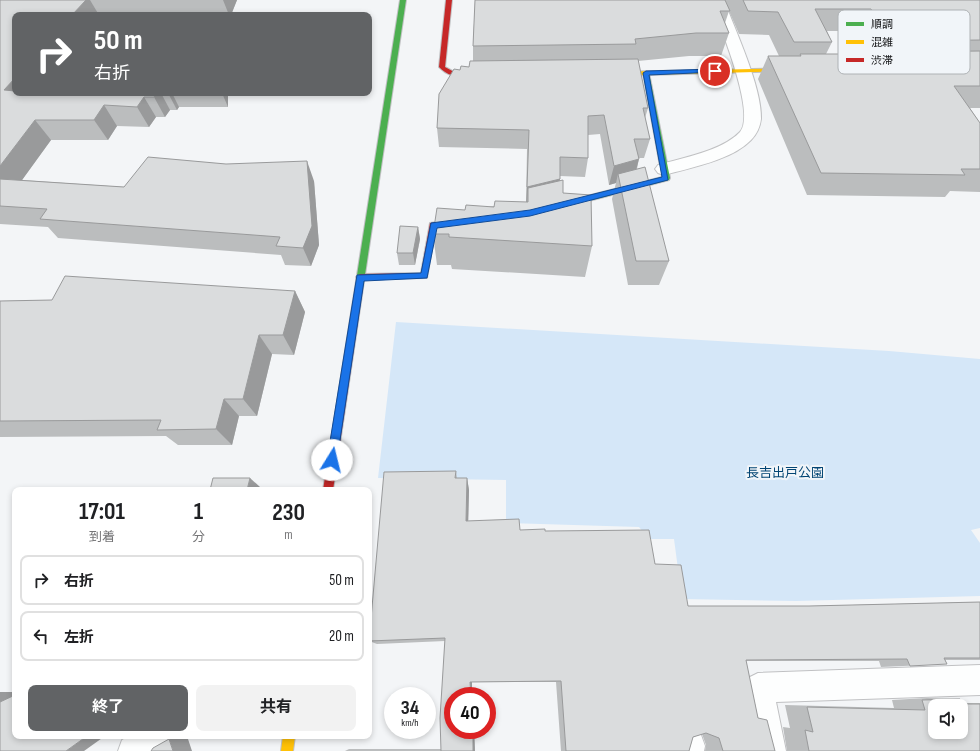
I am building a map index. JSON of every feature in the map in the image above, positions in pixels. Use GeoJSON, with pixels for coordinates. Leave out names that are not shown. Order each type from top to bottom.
{"type":"FeatureCollection","features":[{"type":"Feature","properties":{"kind":"street"},"geometry":{"type":"LineString","coordinates":[[328,487],[403,0]]}},
{"type":"Feature","properties":{"kind":"street"},"geometry":{"type":"LineString","coordinates":[[449,0],[442,67],[444,71],[454,75],[494,74]]}},
{"type":"Feature","properties":{"kind":"street"},"geometry":{"type":"LineString","coordinates":[[664,169],[708,157],[737,143],[751,129],[753,110],[742,70],[717,0]]}},
{"type":"Feature","properties":{"kind":"street"},"geometry":{"type":"LineString","coordinates":[[602,74],[742,70],[806,70]]}},
{"type":"Feature","properties":{"kind":"street"},"geometry":{"type":"LineString","coordinates":[[553,207],[666,178],[646,73]]}},
{"type":"Feature","properties":{"kind":"street"},"geometry":{"type":"LineString","coordinates":[[360,278],[424,276],[433,225],[478,220]]}},
{"type":"Feature","properties":{"kind":"street"},"geometry":{"type":"LineString","coordinates":[[771,751],[758,688],[980,680]]}},
{"type":"Feature","properties":{"kind":"street"},"geometry":{"type":"LineString","coordinates":[[133,751],[153,739]]}},
{"type":"Feature","properties":{"kind":"street"},"geometry":{"type":"LineString","coordinates":[[287,751],[289,739]]}},
{"type":"Feature","properties":{"kind":"green space","name":"長吉出戸公園"},"geometry":{"type":"Polygon","coordinates":[[[396,322],[889,351],[980,359],[980,528],[971,530],[980,543],[980,596],[796,601],[682,599],[674,539],[649,539],[639,527],[506,523],[506,480],[378,478],[396,322]]]}},
{"type":"Feature","properties":{"kind":"building"},"geometry":{"type":"Polygon","coordinates":[[[0,0],[86,0],[75,12],[12,12],[12,81],[4,90],[12,91],[12,96],[155,96],[144,97],[137,107],[104,105],[94,120],[35,120],[0,166],[0,0]]]}},
{"type":"Feature","properties":{"kind":"building"},"geometry":{"type":"Polygon","coordinates":[[[475,0],[725,0],[730,11],[720,11],[729,33],[696,33],[635,39],[636,44],[473,46],[475,0]]]}},
{"type":"Feature","properties":{"kind":"building"},"geometry":{"type":"Polygon","coordinates":[[[743,0],[980,0],[980,40],[970,40],[970,10],[815,9],[832,42],[794,42],[778,12],[748,11],[743,0]]]}},
{"type":"Feature","properties":{"kind":"building"},"geometry":{"type":"Polygon","coordinates":[[[970,51],[980,51],[980,86],[954,86],[980,123],[980,169],[961,169],[965,175],[821,173],[768,56],[838,54],[838,74],[970,74],[970,51]]]}},
{"type":"Feature","properties":{"kind":"building"},"geometry":{"type":"Polygon","coordinates":[[[638,59],[648,108],[643,108],[650,139],[634,139],[639,159],[614,166],[604,115],[588,116],[588,158],[560,157],[560,179],[527,187],[529,130],[437,128],[439,94],[454,69],[460,70],[461,66],[469,67],[470,61],[638,59]]]}},
{"type":"Feature","properties":{"kind":"building"},"geometry":{"type":"Polygon","coordinates":[[[148,157],[226,164],[307,161],[312,226],[303,248],[276,246],[280,237],[40,219],[47,209],[0,206],[0,179],[124,187],[148,157]]]}},
{"type":"Feature","properties":{"kind":"building"},"geometry":{"type":"Polygon","coordinates":[[[645,167],[669,261],[636,261],[618,174],[645,167]]]}},
{"type":"Feature","properties":{"kind":"building"},"geometry":{"type":"Polygon","coordinates":[[[563,180],[563,193],[591,195],[592,246],[449,237],[449,234],[433,234],[437,208],[465,210],[466,205],[494,207],[495,201],[528,202],[528,188],[563,180]]]}},
{"type":"Feature","properties":{"kind":"building"},"geometry":{"type":"Polygon","coordinates":[[[400,226],[418,227],[413,253],[397,253],[400,226]]]}},
{"type":"Feature","properties":{"kind":"building"},"geometry":{"type":"Polygon","coordinates":[[[65,276],[295,291],[283,335],[259,335],[243,399],[224,399],[216,429],[157,430],[161,420],[0,421],[0,301],[52,300],[65,276]]]}},
{"type":"Feature","properties":{"kind":"building"},"geometry":{"type":"Polygon","coordinates":[[[456,471],[455,478],[467,478],[466,521],[519,519],[520,530],[649,530],[655,564],[681,565],[688,606],[809,606],[980,602],[980,658],[944,658],[947,664],[910,666],[907,659],[746,660],[758,718],[767,720],[775,751],[723,751],[719,738],[706,733],[693,737],[689,751],[566,751],[561,681],[470,682],[470,687],[444,687],[444,739],[473,739],[473,751],[441,751],[440,718],[445,638],[372,641],[372,607],[384,472],[456,471]]]}},
{"type":"Feature","properties":{"kind":"building"},"geometry":{"type":"Polygon","coordinates":[[[213,478],[250,478],[248,487],[211,487],[213,478]]]}},
{"type":"Feature","properties":{"kind":"building"},"geometry":{"type":"Polygon","coordinates":[[[12,696],[12,739],[83,739],[66,751],[0,751],[0,702],[12,696]]]}},
{"type":"Feature","properties":{"kind":"building"},"geometry":{"type":"Polygon","coordinates":[[[922,700],[928,700],[928,739],[968,739],[968,704],[980,704],[980,751],[809,751],[805,730],[813,732],[807,707],[925,710],[922,700]]]}},
{"type":"Feature","properties":{"kind":"building"},"geometry":{"type":"Polygon","coordinates":[[[169,739],[173,751],[151,751],[153,748],[169,739]]]}},
{"type":"Feature","properties":{"kind":"traffic: fast"},"geometry":{"type":"LineString","coordinates":[[359,288],[403,0]]}},
{"type":"Feature","properties":{"kind":"traffic: fast"},"geometry":{"type":"LineString","coordinates":[[562,205],[666,178],[646,73]]}},
{"type":"Feature","properties":{"kind":"traffic: slow"},"geometry":{"type":"LineString","coordinates":[[611,74],[793,70]]}},
{"type":"Feature","properties":{"kind":"traffic: slow"},"geometry":{"type":"LineString","coordinates":[[287,751],[289,739]]}},
{"type":"Feature","properties":{"kind":"traffic: jam"},"geometry":{"type":"LineString","coordinates":[[449,0],[442,67],[446,71],[455,75],[481,75]]}},
{"type":"Feature","properties":{"kind":"traffic: jam"},"geometry":{"type":"LineString","coordinates":[[360,277],[424,276],[433,225],[465,221]]}},
{"type":"Feature","properties":{"kind":"traffic: jam"},"geometry":{"type":"LineString","coordinates":[[328,487],[359,288]]}},
{"type":"Feature","properties":{"kind":"route"},"geometry":{"type":"LineString","coordinates":[[332,460],[360,278],[424,276],[433,225],[530,213],[666,178],[646,73],[715,71]]}}]}
